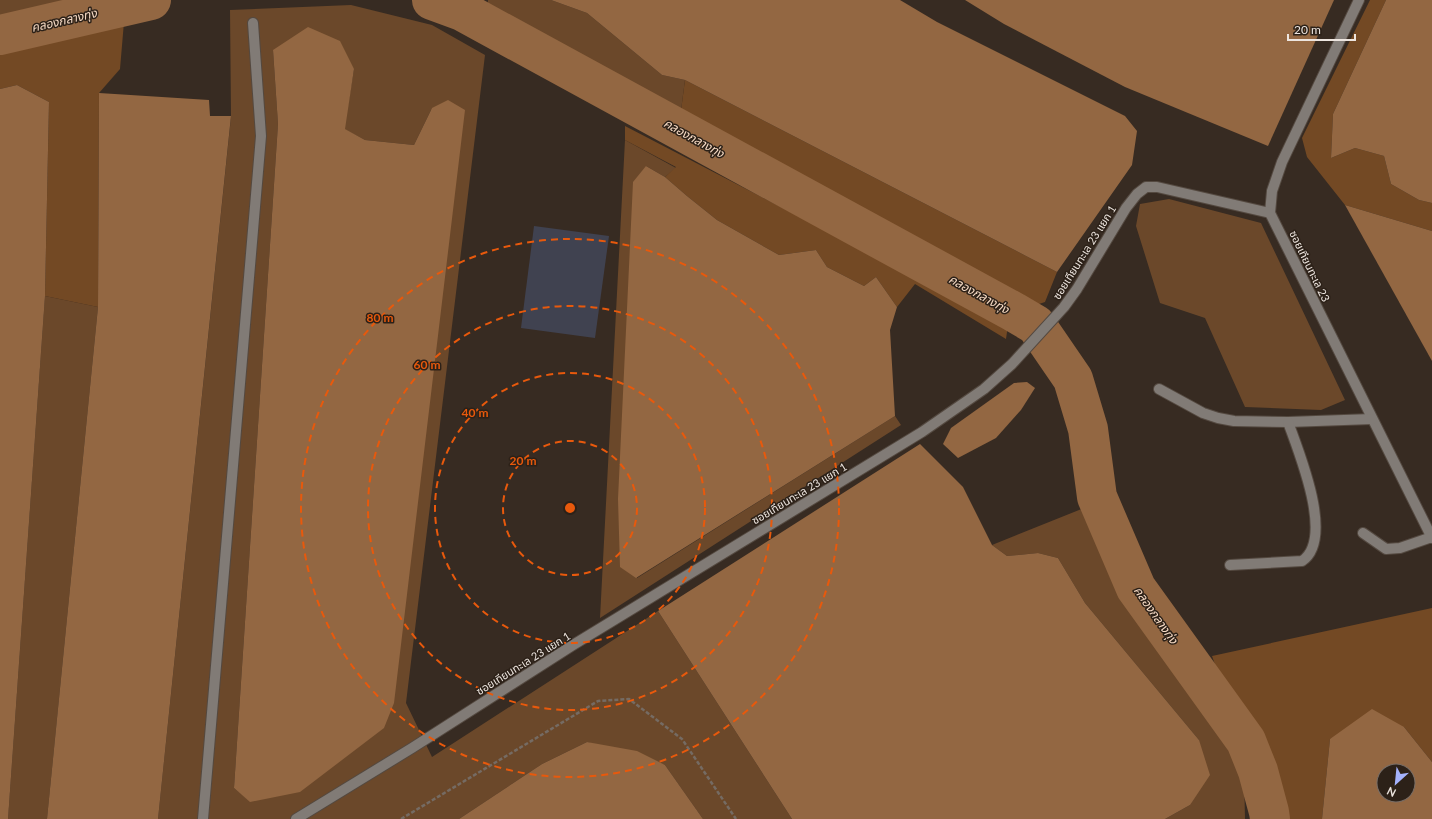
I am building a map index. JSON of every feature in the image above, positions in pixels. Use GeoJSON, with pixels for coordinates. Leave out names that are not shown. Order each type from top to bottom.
{"type":"FeatureCollection","features":[{"type":"Feature","properties":{"kind":"street"},"geometry":{"type":"LineString","coordinates":[[1270,213],[1272,191],[1282,162],[1359,0]]}},
{"type":"Feature","properties":{"kind":"street"},"geometry":{"type":"LineString","coordinates":[[202,819],[261,136],[253,23]]}},
{"type":"Feature","properties":{"kind":"street","name":"ซอยเทียนทะเล 23 แยก 1"},"geometry":{"type":"LineString","coordinates":[[296,819],[412,748],[573,645],[922,432],[984,389],[1012,364],[1064,307],[1077,289],[1126,208],[1137,194],[1146,188],[1157,187],[1270,213]]}},
{"type":"Feature","properties":{"kind":"street","name":"ซอยเทียนทะเล 23"},"geometry":{"type":"LineString","coordinates":[[1270,213],[1432,538]]}},
{"type":"Feature","properties":{"kind":"street"},"geometry":{"type":"LineString","coordinates":[[1159,389],[1203,413],[1234,421],[1288,422],[1372,419]]}},
{"type":"Feature","properties":{"kind":"street"},"geometry":{"type":"LineString","coordinates":[[1230,565],[1302,561],[1308,557],[1313,548],[1316,522],[1313,503],[1306,473],[1288,422]]}},
{"type":"Feature","properties":{"kind":"street"},"geometry":{"type":"LineString","coordinates":[[1362,533],[1382,548],[1386,549],[1400,548],[1432,538]]}},
{"type":"Feature","properties":{"kind":"path"},"geometry":{"type":"LineString","coordinates":[[401,819],[598,701],[629,699],[682,739],[736,819]]}},
{"type":"Feature","properties":{"kind":"shaded area"},"geometry":{"type":"Polygon","coordinates":[[[0,0],[104,0],[0,16],[0,0]]]}},
{"type":"Feature","properties":{"kind":"shaded area"},"geometry":{"type":"Polygon","coordinates":[[[488,0],[551,0],[587,13],[662,75],[685,80],[680,118],[487,10],[488,0]]]}},
{"type":"Feature","properties":{"kind":"shaded area"},"geometry":{"type":"Polygon","coordinates":[[[551,0],[900,0],[937,22],[1125,116],[1137,131],[1132,165],[1057,272],[685,80],[662,75],[587,13],[551,0]]]}},
{"type":"Feature","properties":{"kind":"shaded area"},"geometry":{"type":"Polygon","coordinates":[[[965,0],[1334,0],[1268,146],[1125,87],[1004,24],[965,0]]]}},
{"type":"Feature","properties":{"kind":"shaded area"},"geometry":{"type":"Polygon","coordinates":[[[1370,0],[1386,0],[1333,114],[1331,158],[1355,148],[1384,156],[1391,184],[1419,200],[1432,203],[1432,231],[1345,205],[1307,157],[1302,138],[1370,0]]]}},
{"type":"Feature","properties":{"kind":"shaded area"},"geometry":{"type":"Polygon","coordinates":[[[1386,0],[1432,0],[1432,203],[1419,200],[1391,184],[1384,156],[1355,148],[1331,158],[1333,114],[1386,0]]]}},
{"type":"Feature","properties":{"kind":"shaded area"},"geometry":{"type":"Polygon","coordinates":[[[351,5],[432,25],[485,55],[406,703],[432,757],[658,611],[792,819],[703,819],[665,765],[587,742],[542,764],[459,819],[158,819],[231,117],[230,10],[351,5]],[[273,50],[278,124],[234,788],[250,801],[432,108],[414,145],[365,140],[344,129],[354,69],[273,50]]]}},
{"type":"Feature","properties":{"kind":"shaded area"},"geometry":{"type":"Polygon","coordinates":[[[124,22],[120,69],[99,93],[98,307],[45,296],[49,102],[17,85],[0,89],[0,52],[124,22]]]}},
{"type":"Feature","properties":{"kind":"shaded area"},"geometry":{"type":"Polygon","coordinates":[[[308,27],[340,41],[354,69],[345,129],[365,140],[414,145],[432,108],[448,100],[465,110],[394,703],[384,728],[300,792],[250,802],[234,788],[278,124],[273,50],[308,27]]]}},
{"type":"Feature","properties":{"kind":"shaded area"},"geometry":{"type":"Polygon","coordinates":[[[685,80],[1057,272],[1045,302],[1033,306],[999,293],[680,118],[685,80]]]}},
{"type":"Feature","properties":{"kind":"shaded area"},"geometry":{"type":"Polygon","coordinates":[[[17,85],[49,102],[45,296],[8,819],[0,819],[0,89],[17,85]]]}},
{"type":"Feature","properties":{"kind":"shaded area"},"geometry":{"type":"Polygon","coordinates":[[[99,93],[209,100],[210,116],[231,116],[158,819],[47,819],[98,307],[99,93]]]}},
{"type":"Feature","properties":{"kind":"shaded area"},"geometry":{"type":"Polygon","coordinates":[[[625,126],[1008,325],[1006,339],[915,284],[897,307],[876,277],[864,286],[827,267],[816,250],[779,255],[717,220],[687,196],[665,177],[676,167],[625,140],[625,126]]]}},
{"type":"Feature","properties":{"kind":"shaded area"},"geometry":{"type":"Polygon","coordinates":[[[625,140],[676,168],[665,177],[646,166],[637,578],[895,416],[901,425],[600,618],[625,140]]]}},
{"type":"Feature","properties":{"kind":"shaded area"},"geometry":{"type":"Polygon","coordinates":[[[646,166],[665,177],[717,220],[779,255],[816,250],[827,267],[864,286],[876,277],[897,307],[890,330],[895,416],[636,578],[620,567],[618,499],[633,182],[646,166]]]}},
{"type":"Feature","properties":{"kind":"shaded area"},"geometry":{"type":"Polygon","coordinates":[[[1169,199],[1261,223],[1345,400],[1321,410],[1245,407],[1205,318],[1160,303],[1136,226],[1140,204],[1169,199]]]}},
{"type":"Feature","properties":{"kind":"shaded area"},"geometry":{"type":"Polygon","coordinates":[[[1345,205],[1432,231],[1432,361],[1345,205]]]}},
{"type":"Feature","properties":{"kind":"shaded area"},"geometry":{"type":"Polygon","coordinates":[[[45,296],[98,307],[47,819],[8,819],[45,296]]]}},
{"type":"Feature","properties":{"kind":"shaded area"},"geometry":{"type":"Polygon","coordinates":[[[1027,382],[1035,388],[1021,410],[996,438],[958,458],[943,444],[951,428],[1014,383],[1027,382]]]}},
{"type":"Feature","properties":{"kind":"shaded area"},"geometry":{"type":"Polygon","coordinates":[[[920,444],[963,487],[992,545],[1007,556],[1038,553],[1058,558],[1085,603],[1199,740],[1210,775],[1190,805],[1165,819],[792,819],[658,611],[920,444]]]}},
{"type":"Feature","properties":{"kind":"shaded area"},"geometry":{"type":"Polygon","coordinates":[[[1089,506],[1112,568],[1244,773],[1245,819],[1165,819],[1190,805],[1199,740],[1085,603],[1058,558],[1038,553],[1007,556],[992,545],[1089,506]]]}},
{"type":"Feature","properties":{"kind":"shaded area"},"geometry":{"type":"Polygon","coordinates":[[[1432,608],[1432,762],[1404,727],[1330,739],[1322,819],[1288,819],[1284,801],[1219,676],[1212,656],[1432,608]]]}},
{"type":"Feature","properties":{"kind":"shaded area"},"geometry":{"type":"Polygon","coordinates":[[[1372,709],[1404,727],[1432,762],[1432,819],[1322,819],[1330,739],[1372,709]]]}},
{"type":"Feature","properties":{"kind":"shaded area"},"geometry":{"type":"Polygon","coordinates":[[[587,742],[637,751],[665,765],[703,819],[459,819],[542,764],[587,742]]]}},
{"type":"Feature","properties":{"kind":"building"},"geometry":{"type":"Polygon","coordinates":[[[534,226],[609,236],[595,338],[521,328],[534,226]]]}},
{"type":"Feature","properties":{"kind":"waterway","name":"คลองกลางทุ่ง"},"geometry":{"type":"LineString","coordinates":[[0,35],[151,0]]}},
{"type":"Feature","properties":{"kind":"waterway","name":"คลองกลางทุ่ง"},"geometry":{"type":"LineString","coordinates":[[432,0],[462,11],[1036,325],[1073,379],[1088,429],[1097,497],[1136,588],[1246,741],[1258,771],[1270,819]]}}]}
